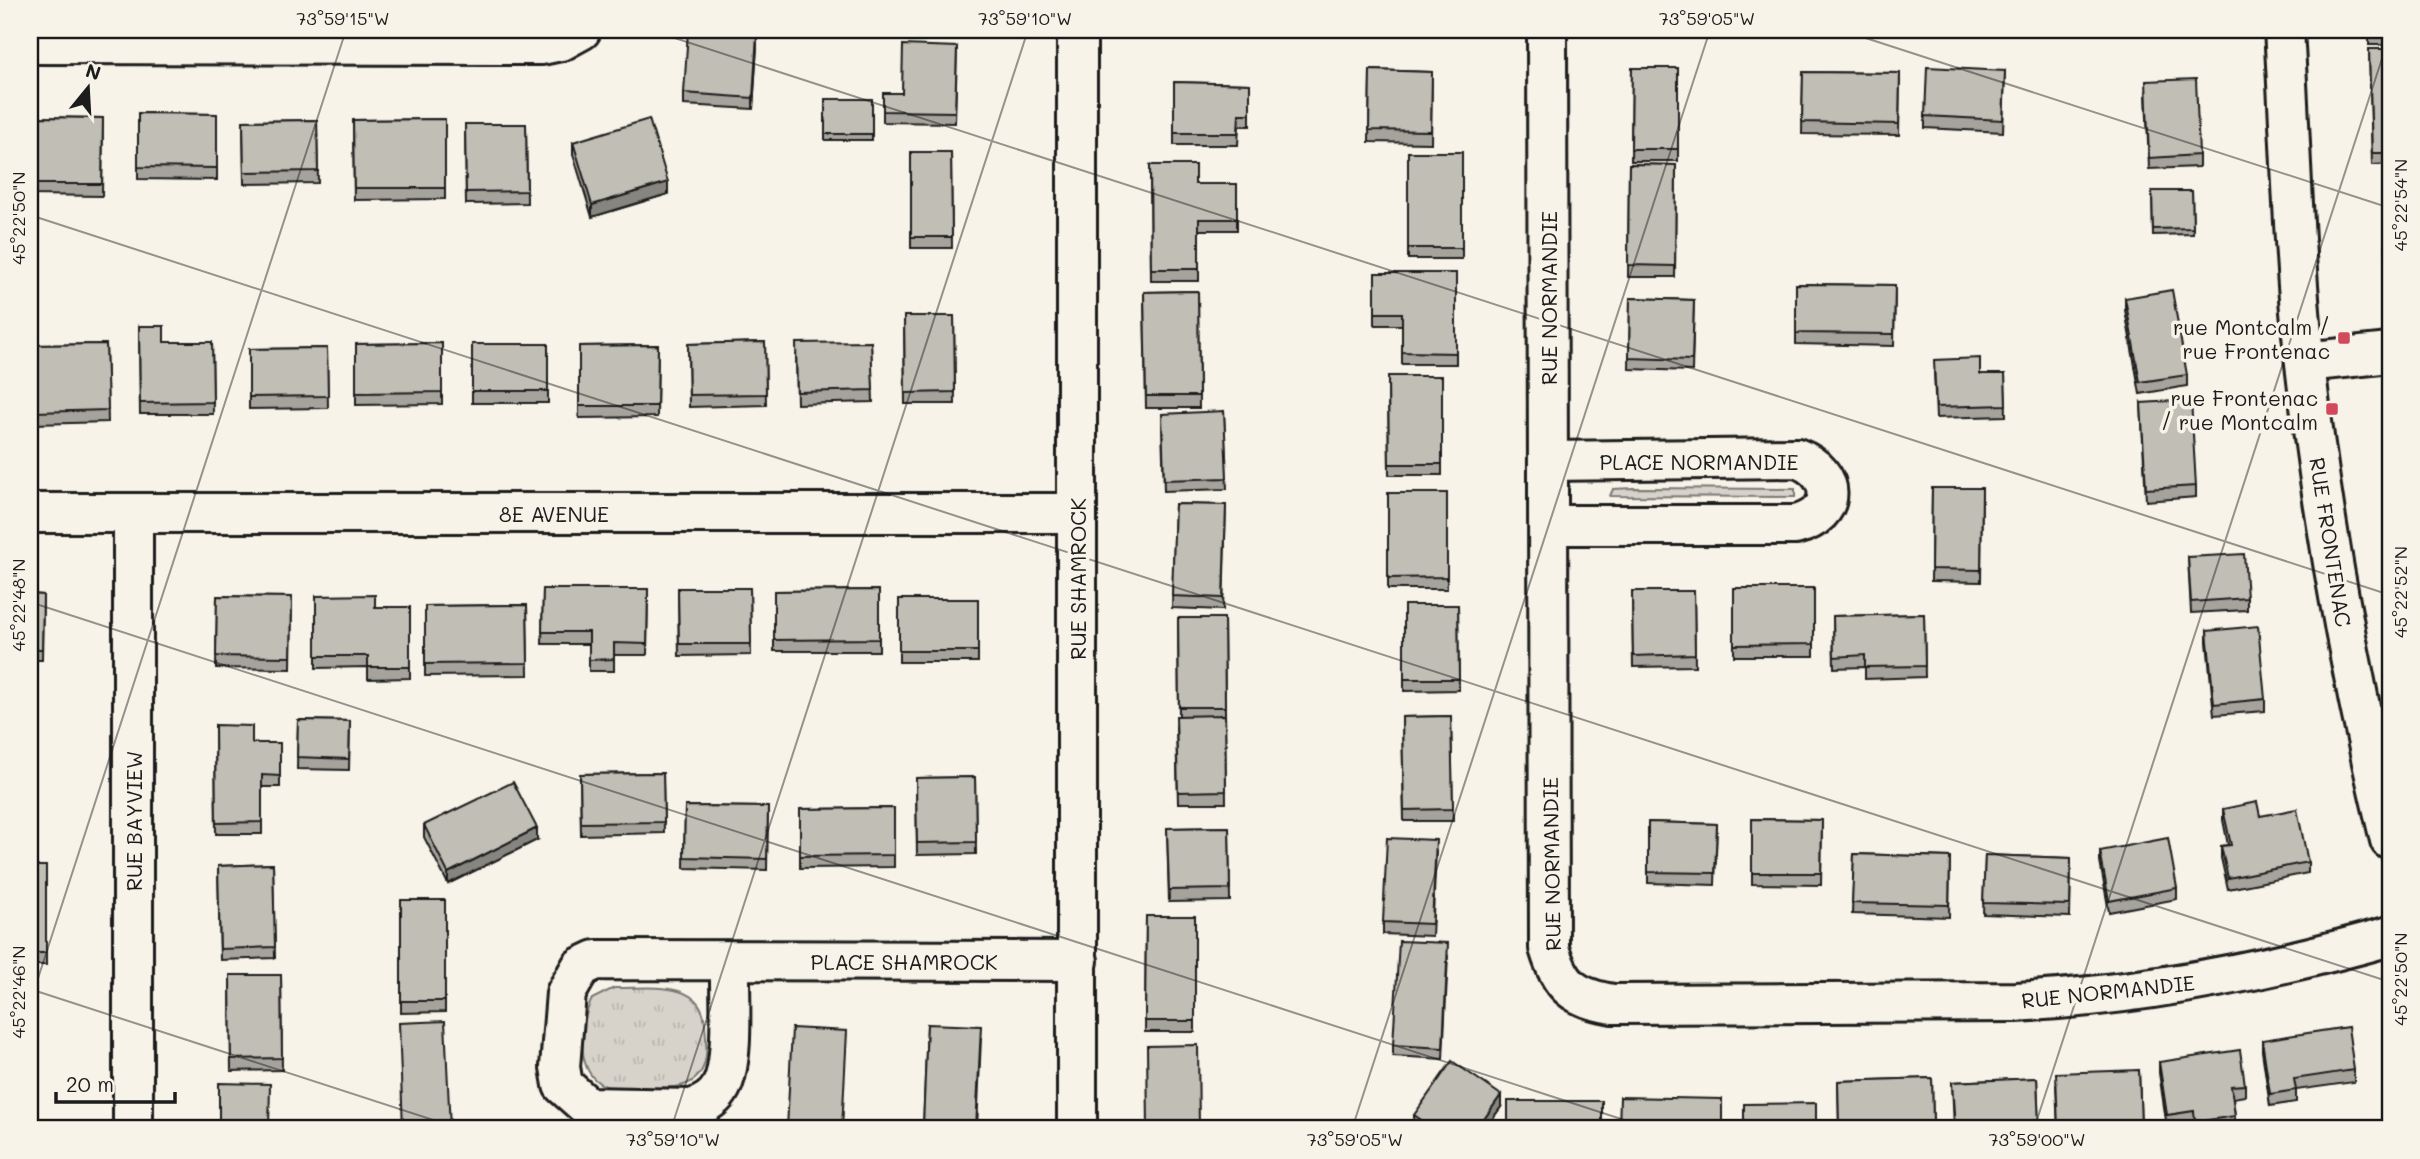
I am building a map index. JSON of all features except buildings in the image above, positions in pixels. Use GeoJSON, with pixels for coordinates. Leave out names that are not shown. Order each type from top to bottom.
{"type":"FeatureCollection","features":[{"type":"Feature","properties":{"kind":"street"},"geometry":{"type":"LineString","coordinates":[[30,44],[542,46],[561,41],[581,30]]}},
{"type":"Feature","properties":{"kind":"street","name":"RUE SHAMROCK"},"geometry":{"type":"LineString","coordinates":[[1077,30],[1077,1129]]}},
{"type":"Feature","properties":{"kind":"street","name":"RUE NORMANDIE"},"geometry":{"type":"LineString","coordinates":[[1547,30],[1549,948],[1556,971],[1571,991],[1591,1000],[1613,1004],[2016,1002],[2078,998],[2257,971],[2390,936]]}},
{"type":"Feature","properties":{"kind":"street","name":"RUE FRONTENAC"},"geometry":{"type":"LineString","coordinates":[[2284,30],[2305,362],[2344,629],[2390,840]]}},
{"type":"Feature","properties":{"kind":"street"},"geometry":{"type":"LineString","coordinates":[[2305,362],[2390,353]]}},
{"type":"Feature","properties":{"kind":"street","name":"PLACE NORMANDIE"},"geometry":{"type":"LineString","coordinates":[[1549,461],[1797,458],[1813,464],[1824,474],[1828,493],[1824,509],[1811,521],[1796,525],[1549,525]]}},
{"type":"Feature","properties":{"kind":"street","name":"8E AVENUE"},"geometry":{"type":"LineString","coordinates":[[30,513],[1077,513]]}},
{"type":"Feature","properties":{"kind":"street","name":"RUE BAYVIEW"},"geometry":{"type":"LineString","coordinates":[[132,513],[133,1129]]}},
{"type":"Feature","properties":{"kind":"street","name":"PLACE SHAMROCK"},"geometry":{"type":"LineString","coordinates":[[730,961],[728,1065],[721,1087],[706,1105],[682,1110],[588,1107],[563,1086],[560,1067],[562,1014],[566,993],[581,967],[596,960],[1078,961]]}},
{"type":"Feature","properties":{"kind":"green space"},"geometry":{"type":"Polygon","coordinates":[[[1613,489],[1795,489],[1795,497],[1610,496],[1613,489]]]}},
{"type":"Feature","properties":{"kind":"green space"},"geometry":{"type":"Polygon","coordinates":[[[614,988],[671,989],[694,999],[702,1009],[705,1024],[706,1058],[698,1076],[682,1086],[665,1088],[616,1088],[605,1086],[595,1079],[584,1059],[582,1046],[585,1020],[592,999],[614,988]]]}},
{"type":"Feature","properties":{"kind":"place","name":"rue Montcalm / rue Frontenac"},"geometry":{"type":"Point","coordinates":[2344,338]}},
{"type":"Feature","properties":{"kind":"place","name":"rue Frontenac / rue Montcalm"},"geometry":{"type":"Point","coordinates":[2332,409]}}]}
